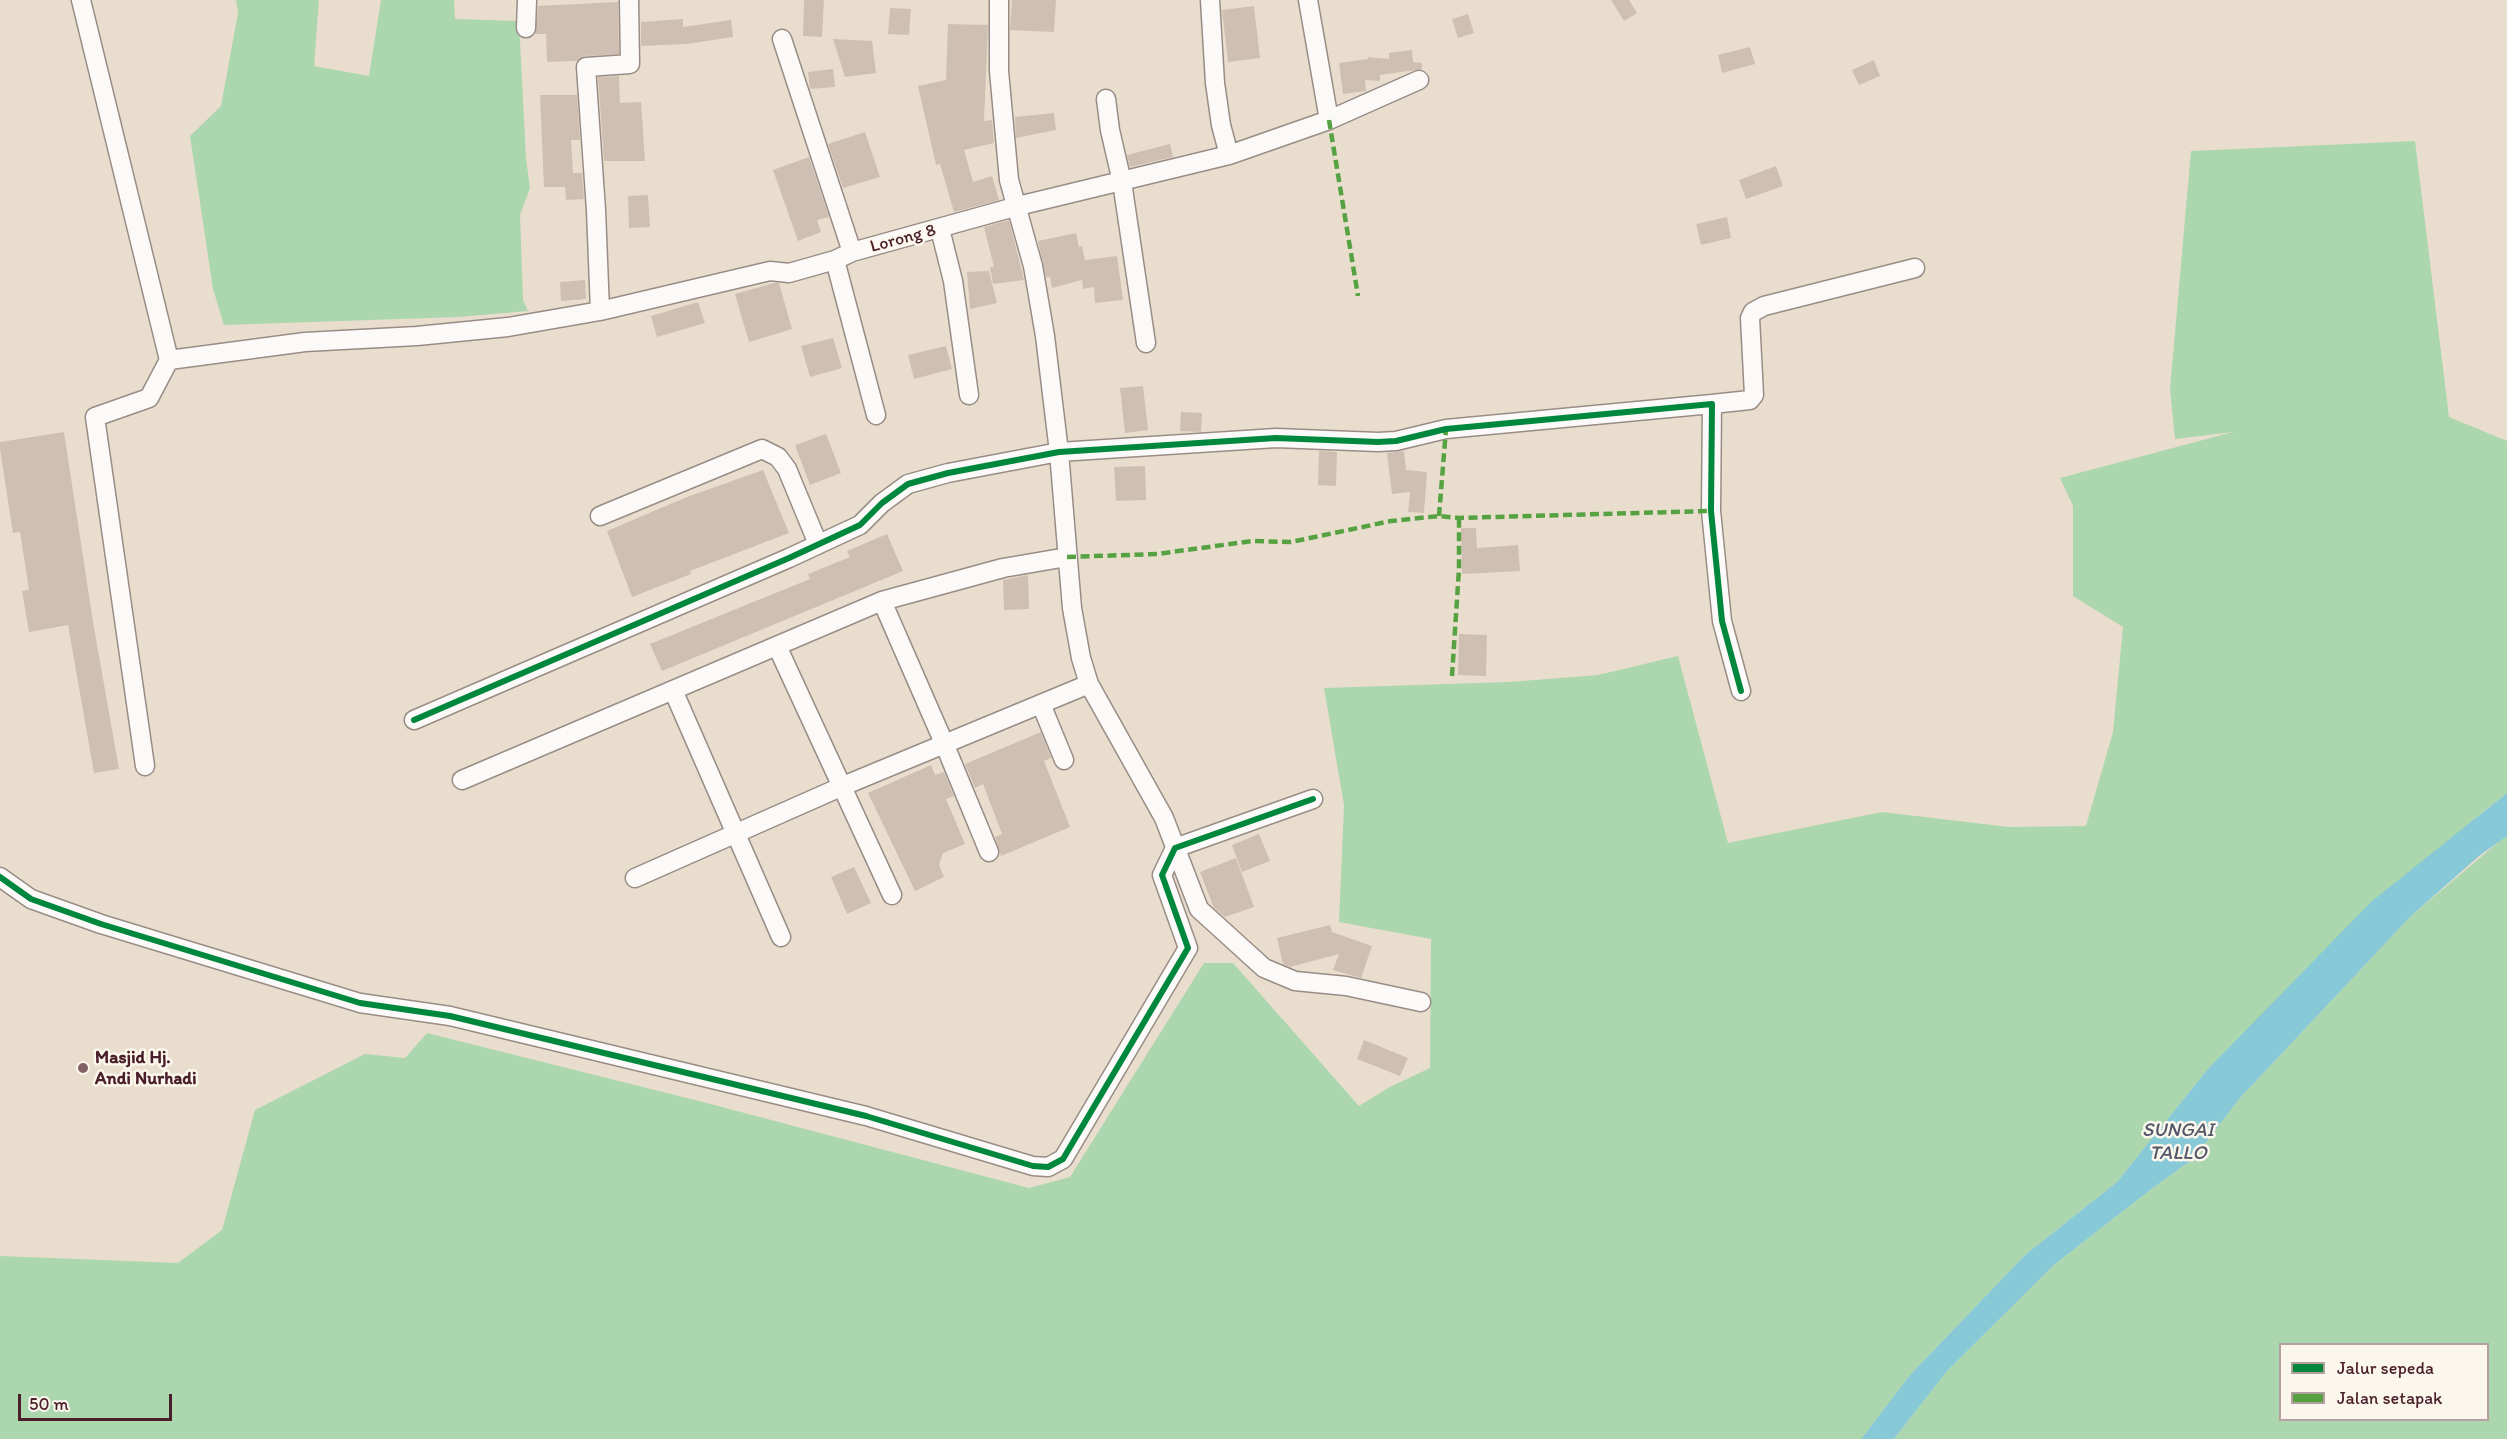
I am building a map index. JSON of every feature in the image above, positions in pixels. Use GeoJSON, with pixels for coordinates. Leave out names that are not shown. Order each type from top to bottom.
{"type":"FeatureCollection","features":[{"type":"Feature","properties":{"kind":"street"},"geometry":{"type":"LineString","coordinates":[[81,0],[169,360],[149,398],[94,417],[145,766]]}},
{"type":"Feature","properties":{"kind":"street"},"geometry":{"type":"LineString","coordinates":[[526,28],[527,0]]}},
{"type":"Feature","properties":{"kind":"street"},"geometry":{"type":"LineString","coordinates":[[600,311],[586,67],[630,64],[629,0]]}},
{"type":"Feature","properties":{"kind":"street"},"geometry":{"type":"LineString","coordinates":[[999,0],[1001,109],[1009,180],[1033,266],[1041,312],[1059,452],[1066,557],[1075,628],[1089,684],[1150,790],[1199,909],[1264,968],[1295,981],[1346,986],[1421,1002]]}},
{"type":"Feature","properties":{"kind":"street"},"geometry":{"type":"LineString","coordinates":[[1210,0],[1215,83],[1221,125],[1229,155]]}},
{"type":"Feature","properties":{"kind":"street"},"geometry":{"type":"LineString","coordinates":[[1308,0],[1329,120]]}},
{"type":"Feature","properties":{"kind":"street"},"geometry":{"type":"LineString","coordinates":[[782,39],[852,252]]}},
{"type":"Feature","properties":{"kind":"street","name":"Lorong 8"},"geometry":{"type":"LineString","coordinates":[[169,360],[305,342],[417,336],[508,327],[600,311],[770,271],[789,273],[835,260],[852,252],[1018,206],[1229,155],[1329,120],[1419,80]]}},
{"type":"Feature","properties":{"kind":"street"},"geometry":{"type":"LineString","coordinates":[[1106,99],[1110,130],[1122,182],[1146,343]]}},
{"type":"Feature","properties":{"kind":"street"},"geometry":{"type":"LineString","coordinates":[[940,229],[953,281],[969,395]]}},
{"type":"Feature","properties":{"kind":"street"},"geometry":{"type":"LineString","coordinates":[[835,260],[876,415]]}},
{"type":"Feature","properties":{"kind":"street"},"geometry":{"type":"LineString","coordinates":[[414,720],[860,525],[882,503],[908,484],[990,464],[1059,452],[1276,438],[1396,441],[1446,429],[1750,400],[1754,395],[1750,318],[1753,312],[1764,306],[1915,268]]}},
{"type":"Feature","properties":{"kind":"street"},"geometry":{"type":"LineString","coordinates":[[1712,404],[1711,511],[1722,621],[1741,691]]}},
{"type":"Feature","properties":{"kind":"street"},"geometry":{"type":"LineString","coordinates":[[600,516],[762,449],[778,457],[787,469],[818,544]]}},
{"type":"Feature","properties":{"kind":"street"},"geometry":{"type":"LineString","coordinates":[[462,780],[882,601],[1003,568],[1066,557]]}},
{"type":"Feature","properties":{"kind":"street"},"geometry":{"type":"LineString","coordinates":[[882,601],[989,852]]}},
{"type":"Feature","properties":{"kind":"street"},"geometry":{"type":"LineString","coordinates":[[777,646],[892,895]]}},
{"type":"Feature","properties":{"kind":"street"},"geometry":{"type":"LineString","coordinates":[[635,878],[843,786],[1089,684]]}},
{"type":"Feature","properties":{"kind":"street"},"geometry":{"type":"LineString","coordinates":[[673,690],[781,937]]}},
{"type":"Feature","properties":{"kind":"street"},"geometry":{"type":"LineString","coordinates":[[1041,704],[1064,760]]}},
{"type":"Feature","properties":{"kind":"street"},"geometry":{"type":"LineString","coordinates":[[0,877],[31,899],[101,924],[360,1003],[462,1019],[866,1116],[1032,1166],[1048,1167],[1063,1159],[1188,948],[1162,875],[1175,848],[1313,799]]}},
{"type":"Feature","properties":{"kind":"green space"},"geometry":{"type":"Polygon","coordinates":[[[236,0],[319,0],[314,66],[369,76],[381,0],[454,0],[455,19],[519,21],[526,158],[530,188],[520,215],[523,300],[528,311],[459,317],[224,325],[213,289],[190,136],[221,106],[238,13],[236,0]]]}},
{"type":"Feature","properties":{"kind":"green space"},"geometry":{"type":"Polygon","coordinates":[[[2415,141],[2449,417],[2507,441],[2507,793],[2478,816],[2207,1070],[2117,1182],[2025,1255],[1910,1375],[1861,1439],[0,1439],[0,1256],[178,1263],[222,1230],[255,1110],[365,1054],[405,1058],[427,1033],[699,1101],[1029,1188],[1070,1177],[1204,963],[1233,963],[1359,1106],[1388,1088],[1430,1068],[1431,939],[1339,922],[1344,805],[1324,688],[1509,682],[1598,675],[1678,656],[1728,843],[1882,812],[2009,827],[2086,826],[2113,732],[2123,627],[2073,596],[2073,506],[2060,478],[2233,432],[2175,439],[2170,389],[2191,151],[2415,141]]]}},
{"type":"Feature","properties":{"kind":"green space"},"geometry":{"type":"Polygon","coordinates":[[[2507,835],[2507,1439],[1894,1439],[1947,1371],[2055,1264],[2193,1159],[2240,1098],[2411,916],[2507,835]]]}},
{"type":"Feature","properties":{"kind":"water","name":"SUNGAI TALLO"},"geometry":{"type":"Polygon","coordinates":[[[2507,793],[2507,836],[2479,856],[2411,916],[2240,1098],[2193,1159],[2055,1264],[1947,1371],[1894,1439],[1861,1439],[1910,1375],[2025,1255],[2117,1182],[2207,1070],[2371,902],[2507,793]]]}},
{"type":"Feature","properties":{"kind":"building"},"geometry":{"type":"Polygon","coordinates":[[[804,0],[824,0],[822,37],[803,36],[804,0]]]}},
{"type":"Feature","properties":{"kind":"building"},"geometry":{"type":"Polygon","coordinates":[[[1012,0],[1056,0],[1054,32],[1010,30],[1012,0]]]}},
{"type":"Feature","properties":{"kind":"building"},"geometry":{"type":"Polygon","coordinates":[[[1611,0],[1629,0],[1637,13],[1624,21],[1611,0]]]}},
{"type":"Feature","properties":{"kind":"building"},"geometry":{"type":"Polygon","coordinates":[[[618,2],[619,54],[585,56],[577,61],[547,62],[546,34],[535,34],[538,6],[618,2]]]}},
{"type":"Feature","properties":{"kind":"building"},"geometry":{"type":"Polygon","coordinates":[[[1254,6],[1260,58],[1228,62],[1222,10],[1254,6]]]}},
{"type":"Feature","properties":{"kind":"building"},"geometry":{"type":"Polygon","coordinates":[[[890,8],[911,9],[909,35],[888,34],[890,8]]]}},
{"type":"Feature","properties":{"kind":"building"},"geometry":{"type":"Polygon","coordinates":[[[1468,14],[1474,33],[1458,38],[1452,19],[1468,14]]]}},
{"type":"Feature","properties":{"kind":"building"},"geometry":{"type":"Polygon","coordinates":[[[683,19],[683,27],[731,20],[733,37],[687,44],[641,46],[641,22],[683,19]]]}},
{"type":"Feature","properties":{"kind":"building"},"geometry":{"type":"Polygon","coordinates":[[[948,24],[988,25],[984,121],[992,120],[994,143],[964,150],[973,182],[992,176],[999,200],[954,212],[940,164],[936,165],[918,86],[946,80],[948,24]]]}},
{"type":"Feature","properties":{"kind":"building"},"geometry":{"type":"Polygon","coordinates":[[[833,39],[872,41],[876,73],[845,77],[833,39]]]}},
{"type":"Feature","properties":{"kind":"building"},"geometry":{"type":"Polygon","coordinates":[[[1750,47],[1755,64],[1722,73],[1718,55],[1750,47]]]}},
{"type":"Feature","properties":{"kind":"building"},"geometry":{"type":"Polygon","coordinates":[[[1412,50],[1413,62],[1422,63],[1422,69],[1380,75],[1380,81],[1365,80],[1366,91],[1343,94],[1339,63],[1368,59],[1368,57],[1389,59],[1389,53],[1412,50]]]}},
{"type":"Feature","properties":{"kind":"building"},"geometry":{"type":"Polygon","coordinates":[[[1874,60],[1880,76],[1859,85],[1852,70],[1874,60]]]}},
{"type":"Feature","properties":{"kind":"building"},"geometry":{"type":"Polygon","coordinates":[[[833,69],[835,87],[810,89],[808,72],[833,69]]]}},
{"type":"Feature","properties":{"kind":"building"},"geometry":{"type":"Polygon","coordinates":[[[619,76],[620,103],[641,102],[645,161],[604,161],[598,77],[619,76]]]}},
{"type":"Feature","properties":{"kind":"building"},"geometry":{"type":"Polygon","coordinates":[[[540,95],[577,95],[580,140],[571,140],[573,173],[582,173],[584,199],[566,200],[565,187],[544,187],[540,95]]]}},
{"type":"Feature","properties":{"kind":"building"},"geometry":{"type":"Polygon","coordinates":[[[1054,113],[1056,130],[1016,138],[1015,117],[1054,113]]]}},
{"type":"Feature","properties":{"kind":"building"},"geometry":{"type":"Polygon","coordinates":[[[865,132],[880,177],[843,188],[828,144],[865,132]]]}},
{"type":"Feature","properties":{"kind":"building"},"geometry":{"type":"Polygon","coordinates":[[[1170,144],[1173,157],[1130,167],[1127,155],[1170,144]]]}},
{"type":"Feature","properties":{"kind":"building"},"geometry":{"type":"Polygon","coordinates":[[[809,157],[829,217],[817,220],[821,232],[798,241],[773,170],[809,157]]]}},
{"type":"Feature","properties":{"kind":"building"},"geometry":{"type":"Polygon","coordinates":[[[1776,166],[1783,186],[1746,199],[1739,180],[1776,166]]]}},
{"type":"Feature","properties":{"kind":"building"},"geometry":{"type":"Polygon","coordinates":[[[648,195],[650,227],[629,228],[628,196],[648,195]]]}},
{"type":"Feature","properties":{"kind":"building"},"geometry":{"type":"Polygon","coordinates":[[[1727,217],[1731,238],[1701,245],[1696,224],[1727,217]]]}},
{"type":"Feature","properties":{"kind":"building"},"geometry":{"type":"Polygon","coordinates":[[[1009,220],[1024,280],[993,284],[990,267],[994,267],[984,227],[1009,220]]]}},
{"type":"Feature","properties":{"kind":"building"},"geometry":{"type":"Polygon","coordinates":[[[1076,233],[1085,260],[1117,256],[1123,300],[1095,303],[1094,287],[1083,289],[1082,280],[1052,288],[1050,277],[1046,277],[1038,241],[1076,233]]]}},
{"type":"Feature","properties":{"kind":"building"},"geometry":{"type":"Polygon","coordinates":[[[989,271],[997,303],[970,309],[967,272],[989,271]]]}},
{"type":"Feature","properties":{"kind":"building"},"geometry":{"type":"Polygon","coordinates":[[[585,280],[586,299],[561,301],[560,282],[585,280]]]}},
{"type":"Feature","properties":{"kind":"building"},"geometry":{"type":"Polygon","coordinates":[[[779,283],[792,329],[749,342],[735,294],[779,283]]]}},
{"type":"Feature","properties":{"kind":"building"},"geometry":{"type":"Polygon","coordinates":[[[698,302],[705,323],[657,337],[651,316],[698,302]]]}},
{"type":"Feature","properties":{"kind":"building"},"geometry":{"type":"Polygon","coordinates":[[[833,338],[842,368],[810,377],[801,346],[833,338]]]}},
{"type":"Feature","properties":{"kind":"building"},"geometry":{"type":"Polygon","coordinates":[[[946,346],[952,369],[914,379],[908,355],[946,346]]]}},
{"type":"Feature","properties":{"kind":"building"},"geometry":{"type":"Polygon","coordinates":[[[1143,386],[1148,430],[1125,433],[1120,388],[1143,386]]]}},
{"type":"Feature","properties":{"kind":"building"},"geometry":{"type":"Polygon","coordinates":[[[1181,412],[1202,413],[1201,432],[1180,431],[1181,412]]]}},
{"type":"Feature","properties":{"kind":"building"},"geometry":{"type":"Polygon","coordinates":[[[64,432],[93,622],[119,769],[94,773],[68,625],[29,632],[22,591],[29,590],[20,532],[13,533],[0,449],[0,442],[64,432]]]}},
{"type":"Feature","properties":{"kind":"building"},"geometry":{"type":"Polygon","coordinates":[[[826,434],[841,473],[810,485],[795,445],[826,434]]]}},
{"type":"Feature","properties":{"kind":"building"},"geometry":{"type":"Polygon","coordinates":[[[1319,451],[1337,452],[1336,486],[1318,485],[1319,451]]]}},
{"type":"Feature","properties":{"kind":"building"},"geometry":{"type":"Polygon","coordinates":[[[1404,451],[1406,470],[1427,472],[1424,513],[1408,512],[1410,492],[1392,494],[1387,453],[1404,451]]]}},
{"type":"Feature","properties":{"kind":"building"},"geometry":{"type":"Polygon","coordinates":[[[1145,466],[1146,500],[1116,501],[1114,467],[1145,466]]]}},
{"type":"Feature","properties":{"kind":"building"},"geometry":{"type":"Polygon","coordinates":[[[763,470],[789,533],[690,571],[691,574],[632,597],[607,531],[687,497],[763,470]]]}},
{"type":"Feature","properties":{"kind":"building"},"geometry":{"type":"Polygon","coordinates":[[[1461,528],[1476,528],[1477,548],[1518,545],[1520,571],[1462,574],[1461,528]]]}},
{"type":"Feature","properties":{"kind":"building"},"geometry":{"type":"Polygon","coordinates":[[[887,534],[903,571],[662,671],[650,644],[810,579],[808,574],[850,557],[847,551],[887,534]]]}},
{"type":"Feature","properties":{"kind":"building"},"geometry":{"type":"Polygon","coordinates":[[[1028,575],[1029,609],[1004,610],[1003,580],[1028,575]]]}},
{"type":"Feature","properties":{"kind":"building"},"geometry":{"type":"Polygon","coordinates":[[[1459,634],[1487,635],[1486,676],[1458,675],[1459,634]]]}},
{"type":"Feature","properties":{"kind":"building"},"geometry":{"type":"Polygon","coordinates":[[[1041,732],[1051,758],[1044,761],[1070,827],[1001,856],[995,837],[1002,834],[983,784],[975,788],[965,764],[1041,732]]]}},
{"type":"Feature","properties":{"kind":"building"},"geometry":{"type":"Polygon","coordinates":[[[931,765],[935,775],[944,772],[954,796],[946,799],[965,844],[943,853],[939,865],[944,877],[915,891],[868,793],[931,765]]]}},
{"type":"Feature","properties":{"kind":"building"},"geometry":{"type":"Polygon","coordinates":[[[1259,834],[1270,861],[1242,872],[1232,845],[1259,834]]]}},
{"type":"Feature","properties":{"kind":"building"},"geometry":{"type":"Polygon","coordinates":[[[1236,858],[1254,907],[1225,917],[1214,908],[1200,872],[1236,858]]]}},
{"type":"Feature","properties":{"kind":"building"},"geometry":{"type":"Polygon","coordinates":[[[854,867],[871,903],[847,914],[831,877],[854,867]]]}},
{"type":"Feature","properties":{"kind":"building"},"geometry":{"type":"Polygon","coordinates":[[[1330,925],[1332,932],[1372,946],[1361,978],[1333,970],[1339,954],[1290,967],[1283,964],[1277,938],[1330,925]]]}},
{"type":"Feature","properties":{"kind":"building"},"geometry":{"type":"Polygon","coordinates":[[[1364,1040],[1408,1058],[1400,1076],[1357,1059],[1364,1040]]]}},
{"type":"Feature","properties":{"kind":"marked path"},"geometry":{"type":"LineString","coordinates":[[1329,120],[1358,296]]}},
{"type":"Feature","properties":{"kind":"marked path"},"geometry":{"type":"LineString","coordinates":[[1439,516],[1446,429]]}},
{"type":"Feature","properties":{"kind":"marked path"},"geometry":{"type":"LineString","coordinates":[[1067,557],[1157,554],[1252,541],[1291,542],[1391,521],[1439,516],[1459,518],[1711,511]]}},
{"type":"Feature","properties":{"kind":"marked path"},"geometry":{"type":"LineString","coordinates":[[1452,676],[1459,569],[1459,518]]}},
{"type":"Feature","properties":{"kind":"cycle path"},"geometry":{"type":"LineString","coordinates":[[414,720],[789,558],[860,525],[882,503],[908,484],[948,473],[1059,452],[1276,438],[1396,441],[1446,429],[1712,404],[1711,511],[1722,621],[1741,691]]}},
{"type":"Feature","properties":{"kind":"cycle path"},"geometry":{"type":"LineString","coordinates":[[0,877],[31,899],[101,924],[360,1003],[450,1016],[866,1116],[1033,1166],[1048,1167],[1063,1159],[1188,948],[1162,875],[1175,848],[1313,799]]}},
{"type":"Feature","properties":{"kind":"place","name":"Masjid Hj. Andi Nurhadi"},"geometry":{"type":"Point","coordinates":[83,1068]}}]}
